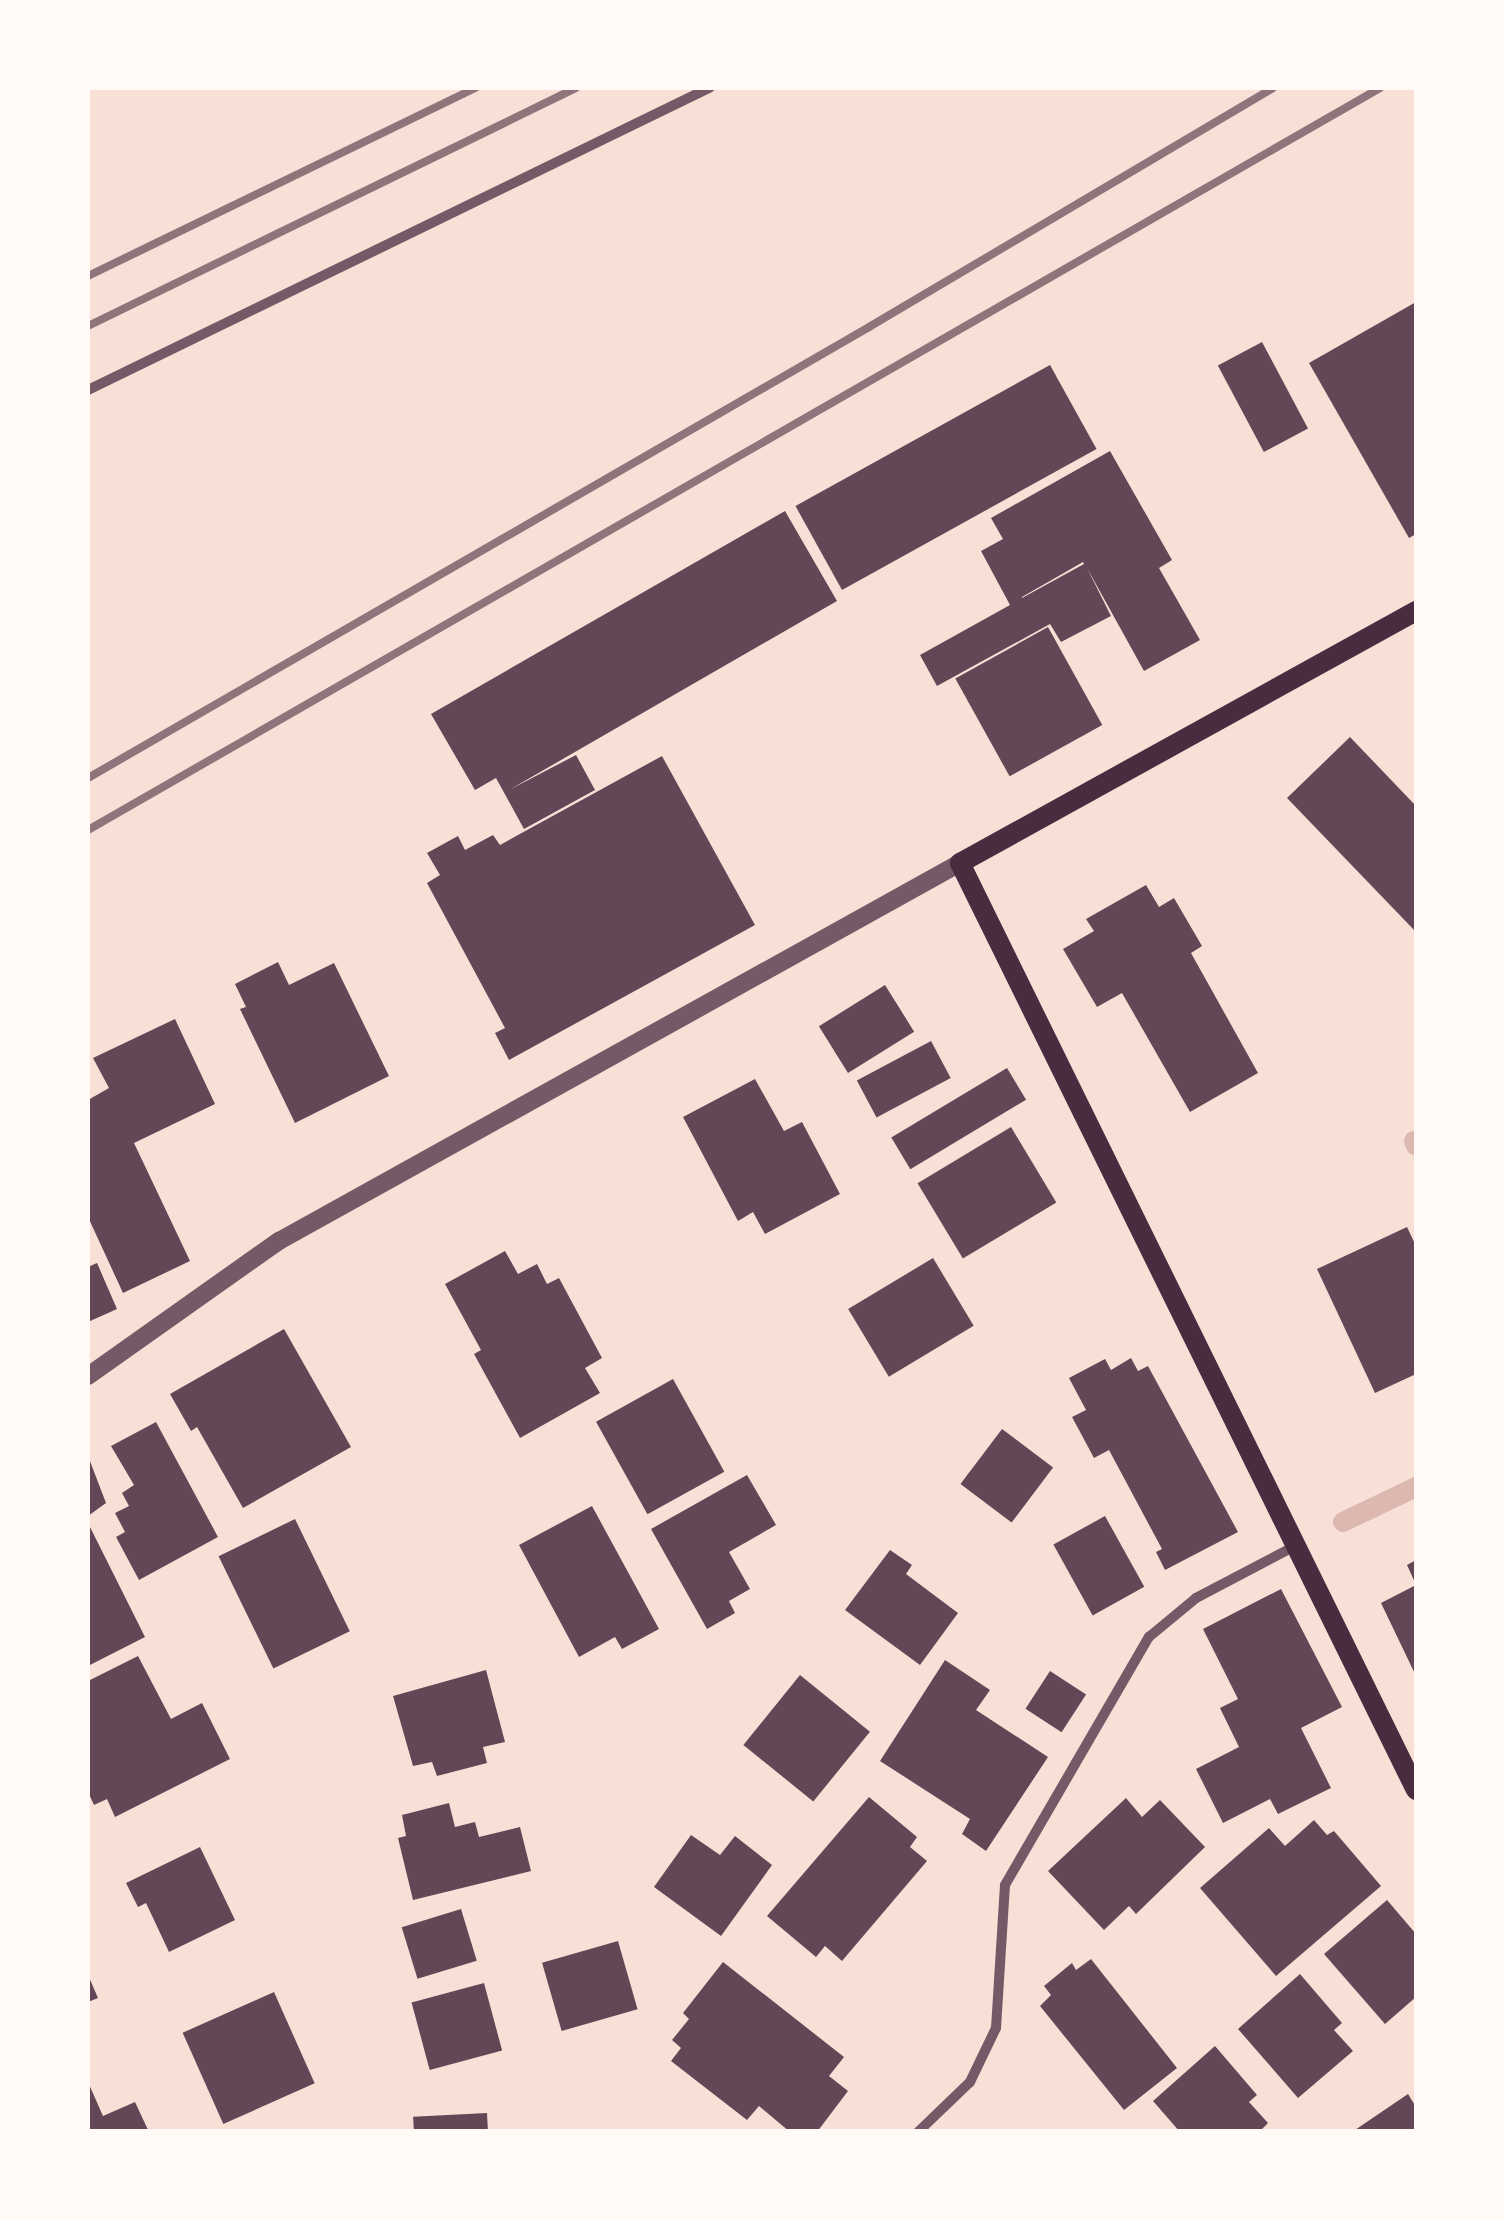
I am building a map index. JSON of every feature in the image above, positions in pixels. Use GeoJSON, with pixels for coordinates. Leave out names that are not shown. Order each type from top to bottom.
{"type":"FeatureCollection","features":[{"type":"Feature","properties":{"kind":"main road"},"geometry":{"type":"LineString","coordinates":[[1416,610],[960,863],[1299,1544],[1416,1790]]}},
{"type":"Feature","properties":{"kind":"street"},"geometry":{"type":"LineString","coordinates":[[88,390],[708,88]]}},
{"type":"Feature","properties":{"kind":"street"},"geometry":{"type":"LineString","coordinates":[[88,1376],[278,1241],[960,863]]}},
{"type":"Feature","properties":{"kind":"street"},"geometry":{"type":"LineString","coordinates":[[918,2132],[970,2082],[996,2028],[1005,1885],[1149,1637],[1196,1598],[1299,1544]]}},
{"type":"Feature","properties":{"kind":"building"},"geometry":{"type":"Polygon","coordinates":[[[1416,302],[1416,534],[1409,538],[1309,363],[1416,302]]]}},
{"type":"Feature","properties":{"kind":"building"},"geometry":{"type":"Polygon","coordinates":[[[1262,342],[1308,429],[1264,452],[1218,365],[1262,342]]]}},
{"type":"Feature","properties":{"kind":"building"},"geometry":{"type":"Polygon","coordinates":[[[1050,365],[1097,449],[842,590],[795,506],[1050,365]]]}},
{"type":"Feature","properties":{"kind":"building"},"geometry":{"type":"Polygon","coordinates":[[[1110,451],[1172,560],[1159,568],[1200,640],[1144,671],[1087,568],[1111,616],[1061,642],[1050,624],[937,686],[920,655],[1010,605],[981,551],[1003,539],[991,518],[1110,451]],[[1083,562],[1022,598],[1084,564],[1083,562]]]}},
{"type":"Feature","properties":{"kind":"building"},"geometry":{"type":"Polygon","coordinates":[[[785,511],[837,601],[509,790],[576,755],[595,790],[524,829],[496,778],[475,790],[431,714],[785,511]]]}},
{"type":"Feature","properties":{"kind":"building"},"geometry":{"type":"Polygon","coordinates":[[[1048,627],[1102,725],[1010,776],[955,678],[1048,627]]]}},
{"type":"Feature","properties":{"kind":"building"},"geometry":{"type":"Polygon","coordinates":[[[1350,737],[1416,806],[1416,932],[1287,798],[1350,737]]]}},
{"type":"Feature","properties":{"kind":"building"},"geometry":{"type":"Polygon","coordinates":[[[662,756],[755,925],[509,1060],[495,1033],[505,1028],[427,883],[440,875],[427,853],[458,836],[465,850],[493,835],[500,845],[662,756]]]}},
{"type":"Feature","properties":{"kind":"building"},"geometry":{"type":"Polygon","coordinates":[[[1146,885],[1159,907],[1174,898],[1202,946],[1191,953],[1258,1073],[1190,1112],[1122,993],[1097,1007],[1063,949],[1094,931],[1086,919],[1146,885]]]}},
{"type":"Feature","properties":{"kind":"building"},"geometry":{"type":"Polygon","coordinates":[[[278,962],[289,985],[334,963],[389,1076],[295,1123],[240,1009],[246,1007],[235,984],[278,962]]]}},
{"type":"Feature","properties":{"kind":"building"},"geometry":{"type":"Polygon","coordinates":[[[885,985],[914,1032],[848,1073],[819,1026],[885,985]]]}},
{"type":"Feature","properties":{"kind":"building"},"geometry":{"type":"Polygon","coordinates":[[[175,1019],[215,1104],[134,1143],[190,1261],[123,1293],[88,1217],[88,1100],[109,1088],[93,1058],[175,1019]]]}},
{"type":"Feature","properties":{"kind":"building"},"geometry":{"type":"Polygon","coordinates":[[[931,1041],[951,1078],[877,1118],[857,1080],[931,1041]]]}},
{"type":"Feature","properties":{"kind":"building"},"geometry":{"type":"Polygon","coordinates":[[[1007,1068],[1026,1100],[910,1169],[891,1138],[1007,1068]]]}},
{"type":"Feature","properties":{"kind":"building"},"geometry":{"type":"Polygon","coordinates":[[[755,1079],[784,1131],[802,1122],[840,1194],[765,1234],[753,1212],[738,1221],[683,1117],[755,1079]]]}},
{"type":"Feature","properties":{"kind":"building"},"geometry":{"type":"Polygon","coordinates":[[[1011,1127],[1056,1202],[963,1259],[918,1183],[1011,1127]]]}},
{"type":"Feature","properties":{"kind":"building"},"geometry":{"type":"Polygon","coordinates":[[[1407,1227],[1416,1246],[1416,1374],[1375,1393],[1317,1269],[1407,1227]]]}},
{"type":"Feature","properties":{"kind":"building"},"geometry":{"type":"Polygon","coordinates":[[[505,1251],[518,1274],[537,1264],[547,1284],[559,1278],[602,1358],[585,1368],[600,1393],[520,1438],[474,1354],[481,1350],[445,1284],[505,1251]]]}},
{"type":"Feature","properties":{"kind":"building"},"geometry":{"type":"Polygon","coordinates":[[[933,1258],[974,1326],[889,1377],[848,1309],[933,1258]]]}},
{"type":"Feature","properties":{"kind":"building"},"geometry":{"type":"Polygon","coordinates":[[[97,1263],[117,1309],[88,1322],[88,1267],[97,1263]]]}},
{"type":"Feature","properties":{"kind":"building"},"geometry":{"type":"Polygon","coordinates":[[[284,1329],[351,1447],[243,1508],[197,1427],[191,1431],[170,1394],[284,1329]]]}},
{"type":"Feature","properties":{"kind":"building"},"geometry":{"type":"Polygon","coordinates":[[[1131,1358],[1138,1371],[1148,1366],[1238,1532],[1165,1570],[1156,1552],[1162,1549],[1109,1450],[1094,1458],[1072,1417],[1086,1410],[1069,1378],[1105,1359],[1111,1370],[1131,1358]]]}},
{"type":"Feature","properties":{"kind":"building"},"geometry":{"type":"Polygon","coordinates":[[[673,1379],[724,1472],[647,1514],[596,1422],[673,1379]]]}},
{"type":"Feature","properties":{"kind":"building"},"geometry":{"type":"Polygon","coordinates":[[[156,1422],[218,1537],[139,1580],[116,1537],[125,1532],[115,1513],[129,1506],[122,1493],[134,1485],[111,1446],[156,1422]]]}},
{"type":"Feature","properties":{"kind":"building"},"geometry":{"type":"Polygon","coordinates":[[[1002,1429],[1053,1468],[1012,1523],[960,1484],[1002,1429]]]}},
{"type":"Feature","properties":{"kind":"building"},"geometry":{"type":"Polygon","coordinates":[[[88,1456],[106,1503],[88,1516],[88,1456]]]}},
{"type":"Feature","properties":{"kind":"building"},"geometry":{"type":"Polygon","coordinates":[[[747,1475],[776,1525],[729,1552],[750,1589],[729,1601],[735,1613],[707,1629],[651,1529],[747,1475]]]}},
{"type":"Feature","properties":{"kind":"building"},"geometry":{"type":"Polygon","coordinates":[[[592,1506],[659,1629],[622,1649],[615,1637],[579,1657],[519,1545],[592,1506]]]}},
{"type":"Feature","properties":{"kind":"building"},"geometry":{"type":"Polygon","coordinates":[[[1105,1516],[1144,1587],[1093,1615],[1053,1545],[1105,1516]]]}},
{"type":"Feature","properties":{"kind":"building"},"geometry":{"type":"Polygon","coordinates":[[[295,1519],[350,1631],[273,1669],[219,1556],[295,1519]]]}},
{"type":"Feature","properties":{"kind":"building"},"geometry":{"type":"Polygon","coordinates":[[[88,1523],[145,1637],[88,1666],[88,1523]]]}},
{"type":"Feature","properties":{"kind":"building"},"geometry":{"type":"Polygon","coordinates":[[[890,1550],[912,1565],[906,1574],[958,1613],[920,1665],[845,1610],[890,1550]]]}},
{"type":"Feature","properties":{"kind":"building"},"geometry":{"type":"Polygon","coordinates":[[[1416,1560],[1416,1585],[1407,1565],[1416,1560]]]}},
{"type":"Feature","properties":{"kind":"building"},"geometry":{"type":"Polygon","coordinates":[[[1416,1585],[1416,1676],[1381,1603],[1416,1585]]]}},
{"type":"Feature","properties":{"kind":"building"},"geometry":{"type":"Polygon","coordinates":[[[1281,1589],[1342,1707],[1301,1728],[1331,1788],[1278,1814],[1270,1799],[1223,1823],[1196,1769],[1239,1747],[1220,1708],[1238,1699],[1203,1629],[1281,1589]]]}},
{"type":"Feature","properties":{"kind":"building"},"geometry":{"type":"Polygon","coordinates":[[[138,1656],[171,1719],[202,1703],[230,1759],[115,1817],[107,1799],[94,1805],[88,1792],[88,1681],[138,1656]]]}},
{"type":"Feature","properties":{"kind":"building"},"geometry":{"type":"Polygon","coordinates":[[[945,1660],[990,1690],[976,1710],[1048,1757],[986,1851],[962,1834],[970,1819],[880,1761],[945,1660]]]}},
{"type":"Feature","properties":{"kind":"building"},"geometry":{"type":"Polygon","coordinates":[[[486,1670],[505,1742],[483,1747],[487,1763],[437,1776],[432,1762],[413,1766],[393,1696],[486,1670]]]}},
{"type":"Feature","properties":{"kind":"building"},"geometry":{"type":"Polygon","coordinates":[[[1050,1671],[1086,1694],[1062,1732],[1025,1709],[1050,1671]]]}},
{"type":"Feature","properties":{"kind":"building"},"geometry":{"type":"Polygon","coordinates":[[[800,1675],[870,1732],[813,1802],[743,1745],[800,1675]]]}},
{"type":"Feature","properties":{"kind":"building"},"geometry":{"type":"Polygon","coordinates":[[[869,1797],[917,1837],[910,1847],[927,1861],[842,1961],[825,1946],[816,1957],[767,1916],[869,1797]]]}},
{"type":"Feature","properties":{"kind":"building"},"geometry":{"type":"Polygon","coordinates":[[[1126,1798],[1142,1817],[1160,1800],[1205,1847],[1136,1914],[1129,1906],[1104,1930],[1048,1871],[1126,1798]]]}},
{"type":"Feature","properties":{"kind":"building"},"geometry":{"type":"Polygon","coordinates":[[[449,1803],[455,1827],[475,1822],[479,1837],[520,1827],[531,1871],[413,1900],[398,1838],[406,1836],[402,1815],[449,1803]]]}},
{"type":"Feature","properties":{"kind":"building"},"geometry":{"type":"Polygon","coordinates":[[[1314,1820],[1327,1835],[1334,1831],[1381,1886],[1276,1976],[1200,1888],[1269,1828],[1285,1846],[1314,1820]]]}},
{"type":"Feature","properties":{"kind":"building"},"geometry":{"type":"Polygon","coordinates":[[[691,1835],[720,1855],[735,1836],[772,1865],[721,1936],[654,1887],[691,1835]]]}},
{"type":"Feature","properties":{"kind":"building"},"geometry":{"type":"Polygon","coordinates":[[[200,1847],[235,1920],[169,1952],[146,1903],[138,1907],[126,1883],[200,1847]]]}},
{"type":"Feature","properties":{"kind":"building"},"geometry":{"type":"Polygon","coordinates":[[[1387,1900],[1416,1934],[1416,1997],[1385,2024],[1324,1954],[1387,1900]]]}},
{"type":"Feature","properties":{"kind":"building"},"geometry":{"type":"Polygon","coordinates":[[[461,1909],[477,1961],[417,1979],[402,1927],[461,1909]]]}},
{"type":"Feature","properties":{"kind":"building"},"geometry":{"type":"Polygon","coordinates":[[[618,1941],[638,2009],[562,2031],[542,1963],[618,1941]]]}},
{"type":"Feature","properties":{"kind":"building"},"geometry":{"type":"Polygon","coordinates":[[[1091,1959],[1177,2068],[1124,2110],[1040,2006],[1051,1995],[1044,1986],[1072,1963],[1076,1970],[1091,1959]]]}},
{"type":"Feature","properties":{"kind":"building"},"geometry":{"type":"Polygon","coordinates":[[[723,1962],[844,2057],[829,2076],[848,2091],[817,2132],[790,2132],[759,2106],[747,2120],[671,2061],[681,2048],[672,2040],[689,2019],[683,2013],[723,1962]]]}},
{"type":"Feature","properties":{"kind":"building"},"geometry":{"type":"Polygon","coordinates":[[[1300,1974],[1342,2023],[1334,2030],[1353,2051],[1298,2098],[1238,2029],[1300,1974]]]}},
{"type":"Feature","properties":{"kind":"building"},"geometry":{"type":"Polygon","coordinates":[[[88,1975],[98,1998],[88,2002],[88,1975]]]}},
{"type":"Feature","properties":{"kind":"building"},"geometry":{"type":"Polygon","coordinates":[[[484,1983],[502,2051],[430,2070],[412,2002],[484,1983]]]}},
{"type":"Feature","properties":{"kind":"building"},"geometry":{"type":"Polygon","coordinates":[[[274,1992],[315,2083],[223,2124],[183,2033],[274,1992]]]}},
{"type":"Feature","properties":{"kind":"building"},"geometry":{"type":"Polygon","coordinates":[[[1215,2046],[1257,2095],[1249,2102],[1268,2123],[1259,2132],[1180,2132],[1153,2101],[1215,2046]]]}},
{"type":"Feature","properties":{"kind":"building"},"geometry":{"type":"Polygon","coordinates":[[[88,2082],[103,2116],[135,2102],[149,2132],[88,2132],[88,2082]]]}},
{"type":"Feature","properties":{"kind":"building"},"geometry":{"type":"Polygon","coordinates":[[[1408,2094],[1416,2107],[1416,2132],[1352,2132],[1408,2094]]]}},
{"type":"Feature","properties":{"kind":"building"},"geometry":{"type":"Polygon","coordinates":[[[487,2113],[488,2132],[414,2132],[413,2117],[487,2113]]]}},
{"type":"Feature","properties":{"kind":"waterway"},"geometry":{"type":"LineString","coordinates":[[1414,1141],[1416,1146]]}},
{"type":"Feature","properties":{"kind":"waterway"},"geometry":{"type":"LineString","coordinates":[[1343,1522],[1416,1487]]}},
{"type":"Feature","properties":{"kind":"railway"},"geometry":{"type":"LineString","coordinates":[[88,276],[476,88]]}},
{"type":"Feature","properties":{"kind":"railway"},"geometry":{"type":"LineString","coordinates":[[88,326],[576,88]]}},
{"type":"Feature","properties":{"kind":"railway"},"geometry":{"type":"LineString","coordinates":[[88,778],[869,327],[1273,88]]}},
{"type":"Feature","properties":{"kind":"railway"},"geometry":{"type":"LineString","coordinates":[[88,830],[1380,88]]}}]}
